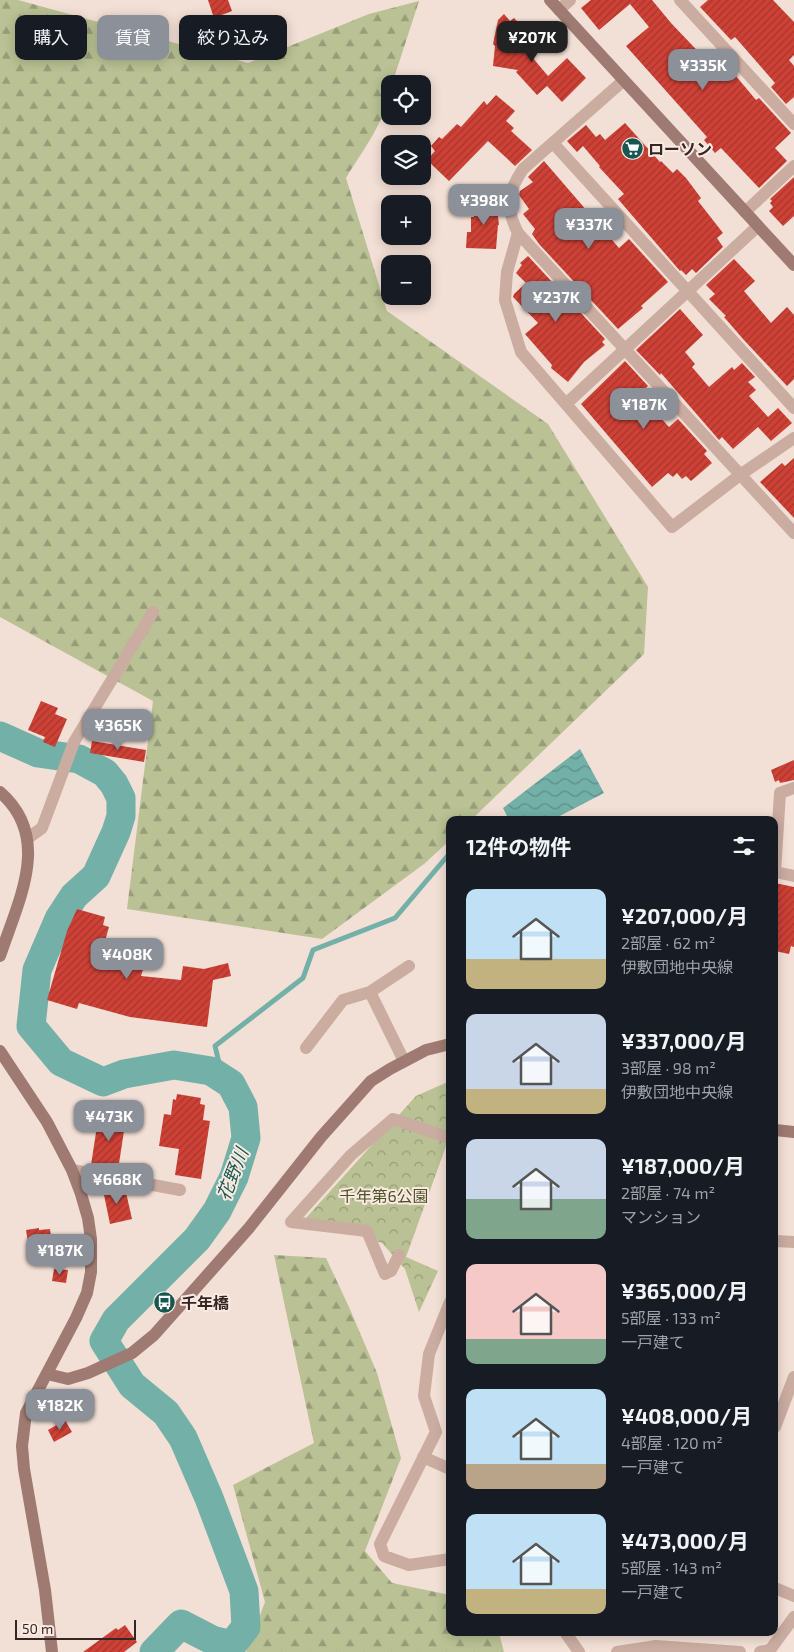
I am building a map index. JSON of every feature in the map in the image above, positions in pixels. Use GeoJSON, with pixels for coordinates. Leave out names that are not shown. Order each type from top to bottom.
{"type":"FeatureCollection","features":[{"type":"Feature","properties":{"kind":"street"},"geometry":{"type":"LineString","coordinates":[[550,0],[794,265]]}},
{"type":"Feature","properties":{"kind":"street"},"geometry":{"type":"LineString","coordinates":[[559,10],[570,0]]}},
{"type":"Feature","properties":{"kind":"street"},"geometry":{"type":"LineString","coordinates":[[680,0],[794,124]]}},
{"type":"Feature","properties":{"kind":"street"},"geometry":{"type":"LineString","coordinates":[[623,80],[523,169],[513,184],[509,202],[510,217],[518,234],[794,533]]}},
{"type":"Feature","properties":{"kind":"street"},"geometry":{"type":"LineString","coordinates":[[553,143],[794,408]]}},
{"type":"Feature","properties":{"kind":"street"},"geometry":{"type":"LineString","coordinates":[[745,212],[794,166]]}},
{"type":"Feature","properties":{"kind":"street"},"geometry":{"type":"LineString","coordinates":[[567,403],[758,226]]}},
{"type":"Feature","properties":{"kind":"street"},"geometry":{"type":"LineString","coordinates":[[518,234],[507,272],[505,300],[521,352],[567,403],[672,527],[740,475],[794,438]]}},
{"type":"Feature","properties":{"kind":"street"},"geometry":{"type":"LineString","coordinates":[[28,838],[42,828],[74,742],[153,612]]}},
{"type":"Feature","properties":{"kind":"street"},"geometry":{"type":"LineString","coordinates":[[778,824],[780,792],[794,788]]}},
{"type":"Feature","properties":{"kind":"street"},"geometry":{"type":"LineString","coordinates":[[0,792],[10,800],[17,812],[28,838],[29,860],[23,886],[0,956]]}},
{"type":"Feature","properties":{"kind":"street"},"geometry":{"type":"LineString","coordinates":[[778,873],[794,876]]}},
{"type":"Feature","properties":{"kind":"street"},"geometry":{"type":"LineString","coordinates":[[306,1048],[343,1000],[370,992],[409,966]]}},
{"type":"Feature","properties":{"kind":"street"},"geometry":{"type":"LineString","coordinates":[[370,992],[404,1061]]}},
{"type":"Feature","properties":{"kind":"street"},"geometry":{"type":"LineString","coordinates":[[47,1374],[68,1379],[88,1373],[132,1352],[154,1335],[249,1228],[321,1137],[371,1081],[426,1050],[446,1045]]}},
{"type":"Feature","properties":{"kind":"street"},"geometry":{"type":"LineString","coordinates":[[0,1051],[47,1122],[72,1170],[88,1218],[91,1239],[91,1272],[87,1293],[26,1413],[22,1446],[52,1652]]}},
{"type":"Feature","properties":{"kind":"street"},"geometry":{"type":"LineString","coordinates":[[399,1255],[390,1271],[385,1274],[367,1231],[291,1222],[352,1155],[393,1119],[446,1137]]}},
{"type":"Feature","properties":{"kind":"street"},"geometry":{"type":"LineString","coordinates":[[778,1130],[794,1132]]}},
{"type":"Feature","properties":{"kind":"street"},"geometry":{"type":"LineString","coordinates":[[72,1170],[180,1190]]}},
{"type":"Feature","properties":{"kind":"street"},"geometry":{"type":"LineString","coordinates":[[778,1241],[794,1242]]}},
{"type":"Feature","properties":{"kind":"street"},"geometry":{"type":"LineString","coordinates":[[446,1312],[429,1354],[424,1396],[436,1432],[380,1544],[384,1556],[409,1565],[446,1559]]}},
{"type":"Feature","properties":{"kind":"street"},"geometry":{"type":"LineString","coordinates":[[778,1419],[794,1377]]}},
{"type":"Feature","properties":{"kind":"street"},"geometry":{"type":"LineString","coordinates":[[423,1457],[446,1467]]}},
{"type":"Feature","properties":{"kind":"street"},"geometry":{"type":"LineString","coordinates":[[778,1589],[794,1596]]}},
{"type":"Feature","properties":{"kind":"street"},"geometry":{"type":"LineString","coordinates":[[760,1652],[770,1650],[794,1617]]}},
{"type":"Feature","properties":{"kind":"street"},"geometry":{"type":"LineString","coordinates":[[568,1636],[578,1652]]}},
{"type":"Feature","properties":{"kind":"street"},"geometry":{"type":"LineString","coordinates":[[617,1652],[656,1646],[740,1652]]}},
{"type":"Feature","properties":{"kind":"green space"},"geometry":{"type":"Polygon","coordinates":[[[0,0],[18,0],[73,15],[15,15],[15,60],[87,60],[87,19],[97,22],[97,60],[169,60],[169,41],[179,44],[179,60],[237,60],[248,63],[255,60],[287,60],[287,47],[369,14],[419,1],[395,75],[381,75],[380,121],[346,178],[381,292],[381,305],[385,305],[387,311],[548,424],[648,587],[644,654],[475,816],[446,816],[446,844],[424,864],[322,939],[127,909],[153,701],[0,617],[0,0]]]}},
{"type":"Feature","properties":{"kind":"green space","name":"千年第6公園"},"geometry":{"type":"Polygon","coordinates":[[[446,1083],[446,1146],[406,1257],[438,1271],[419,1312],[405,1269],[382,1243],[306,1218],[416,1096],[446,1083]]]}},
{"type":"Feature","properties":{"kind":"green space"},"geometry":{"type":"Polygon","coordinates":[[[274,1255],[326,1258],[377,1373],[401,1458],[365,1551],[392,1583],[446,1594],[446,1636],[500,1636],[504,1652],[246,1652],[265,1602],[233,1485],[314,1443],[274,1255]]]}},
{"type":"Feature","properties":{"kind":"water"},"geometry":{"type":"Polygon","coordinates":[[[580,749],[604,793],[560,816],[507,816],[503,808],[580,749]]]}},
{"type":"Feature","properties":{"kind":"building"},"geometry":{"type":"Polygon","coordinates":[[[208,0],[228,0],[232,11],[222,15],[213,15],[208,0]]]}},
{"type":"Feature","properties":{"kind":"building"},"geometry":{"type":"Polygon","coordinates":[[[591,0],[652,0],[710,64],[712,61],[724,74],[730,69],[756,100],[759,98],[791,133],[775,148],[787,161],[759,188],[721,148],[715,153],[704,140],[707,137],[626,46],[649,27],[630,4],[599,30],[581,8],[591,0]]]}},
{"type":"Feature","properties":{"kind":"building"},"geometry":{"type":"Polygon","coordinates":[[[708,0],[773,0],[794,22],[794,55],[789,60],[794,66],[794,97],[786,104],[771,87],[775,83],[735,37],[731,40],[700,7],[708,0]]]}},
{"type":"Feature","properties":{"kind":"building"},"geometry":{"type":"Polygon","coordinates":[[[504,14],[510,21],[514,18],[525,29],[516,38],[548,76],[567,58],[586,78],[562,102],[547,86],[537,95],[516,72],[518,70],[493,66],[495,46],[493,44],[498,20],[504,14]]]}},
{"type":"Feature","properties":{"kind":"building"},"geometry":{"type":"Polygon","coordinates":[[[496,95],[515,111],[506,121],[514,128],[511,131],[532,150],[515,166],[488,141],[449,181],[431,164],[431,156],[435,151],[431,146],[439,137],[442,139],[457,124],[461,127],[484,101],[487,105],[496,95]]]}},
{"type":"Feature","properties":{"kind":"building"},"geometry":{"type":"Polygon","coordinates":[[[625,123],[660,162],[673,173],[677,169],[686,178],[701,198],[698,201],[723,233],[717,238],[723,247],[696,273],[692,269],[686,275],[680,271],[618,199],[624,194],[583,146],[577,152],[567,141],[586,125],[596,137],[600,134],[605,140],[625,123]]]}},
{"type":"Feature","properties":{"kind":"building"},"geometry":{"type":"Polygon","coordinates":[[[544,161],[619,248],[629,239],[668,282],[641,306],[643,308],[618,329],[539,244],[532,234],[535,229],[523,214],[529,209],[519,195],[520,191],[533,182],[528,177],[544,161]]]}},
{"type":"Feature","properties":{"kind":"building"},"geometry":{"type":"Polygon","coordinates":[[[794,177],[794,216],[783,226],[769,211],[773,207],[770,199],[794,177]]]}},
{"type":"Feature","properties":{"kind":"building"},"geometry":{"type":"Polygon","coordinates":[[[496,199],[499,225],[496,249],[466,248],[467,232],[471,232],[471,217],[474,217],[472,203],[496,199]]]}},
{"type":"Feature","properties":{"kind":"building"},"geometry":{"type":"Polygon","coordinates":[[[528,256],[605,339],[602,342],[605,345],[584,362],[568,382],[551,368],[552,365],[525,334],[538,323],[513,297],[526,283],[516,273],[522,265],[520,263],[528,256]]]}},
{"type":"Feature","properties":{"kind":"building"},"geometry":{"type":"Polygon","coordinates":[[[734,259],[755,281],[744,291],[771,323],[787,307],[794,315],[794,379],[787,386],[709,299],[715,294],[706,285],[734,259]]]}},
{"type":"Feature","properties":{"kind":"building"},"geometry":{"type":"Polygon","coordinates":[[[680,309],[703,335],[685,352],[695,364],[692,367],[709,387],[732,367],[734,370],[742,363],[755,377],[748,382],[756,390],[749,396],[768,417],[778,408],[792,423],[771,441],[758,427],[733,449],[722,437],[719,440],[661,373],[660,375],[636,350],[680,309]]]}},
{"type":"Feature","properties":{"kind":"building"},"geometry":{"type":"Polygon","coordinates":[[[625,361],[648,386],[639,394],[669,427],[678,419],[707,451],[704,454],[712,463],[691,481],[686,476],[682,479],[677,473],[673,477],[668,473],[652,487],[581,404],[625,361]]]}},
{"type":"Feature","properties":{"kind":"building"},"geometry":{"type":"Polygon","coordinates":[[[794,458],[794,518],[760,482],[782,463],[785,466],[794,458]]]}},
{"type":"Feature","properties":{"kind":"building"},"geometry":{"type":"Polygon","coordinates":[[[41,701],[58,708],[55,714],[67,719],[55,747],[43,742],[45,737],[28,730],[41,701]]]}},
{"type":"Feature","properties":{"kind":"building"},"geometry":{"type":"Polygon","coordinates":[[[92,741],[146,750],[144,762],[90,753],[92,741]]]}},
{"type":"Feature","properties":{"kind":"building"},"geometry":{"type":"Polygon","coordinates":[[[794,760],[794,780],[780,783],[779,780],[775,782],[771,770],[794,760]]]}},
{"type":"Feature","properties":{"kind":"building"},"geometry":{"type":"Polygon","coordinates":[[[778,884],[794,887],[794,947],[791,946],[789,954],[778,952],[778,884]]]}},
{"type":"Feature","properties":{"kind":"building"},"geometry":{"type":"Polygon","coordinates":[[[77,909],[105,917],[103,925],[109,927],[105,941],[108,942],[105,952],[145,963],[141,976],[181,980],[183,966],[204,969],[228,963],[231,976],[213,980],[207,1027],[130,1017],[79,1003],[77,1009],[47,1000],[67,931],[77,909]]]}},
{"type":"Feature","properties":{"kind":"building"},"geometry":{"type":"Polygon","coordinates":[[[177,1094],[201,1098],[200,1104],[205,1105],[203,1120],[210,1121],[201,1179],[175,1175],[179,1149],[159,1146],[164,1114],[171,1115],[173,1099],[176,1100],[177,1094]]]}},
{"type":"Feature","properties":{"kind":"building"},"geometry":{"type":"Polygon","coordinates":[[[99,1113],[126,1118],[118,1170],[91,1165],[99,1113]]]}},
{"type":"Feature","properties":{"kind":"building"},"geometry":{"type":"Polygon","coordinates":[[[117,1187],[125,1188],[132,1219],[110,1224],[103,1190],[117,1187]]]}},
{"type":"Feature","properties":{"kind":"building"},"geometry":{"type":"Polygon","coordinates":[[[39,1228],[39,1230],[50,1229],[53,1252],[30,1255],[26,1230],[39,1228]]]}},
{"type":"Feature","properties":{"kind":"building"},"geometry":{"type":"Polygon","coordinates":[[[54,1269],[68,1270],[66,1283],[52,1281],[54,1269]]]}},
{"type":"Feature","properties":{"kind":"building"},"geometry":{"type":"Polygon","coordinates":[[[65,1420],[72,1432],[54,1442],[48,1430],[65,1420]]]}},
{"type":"Feature","properties":{"kind":"building"},"geometry":{"type":"Polygon","coordinates":[[[125,1625],[137,1642],[124,1652],[83,1652],[116,1628],[118,1630],[125,1625]]]}},
{"type":"Feature","properties":{"kind":"waterway","name":"花野川"},"geometry":{"type":"LineString","coordinates":[[0,736],[38,753],[79,759],[105,773],[114,784],[121,798],[121,816],[116,832],[96,876],[74,896],[59,919],[37,970],[31,1026],[61,1062],[103,1082],[124,1074],[174,1065],[211,1071],[231,1084],[243,1107],[246,1138],[234,1177],[217,1211],[197,1239],[116,1320],[104,1341],[132,1385],[166,1413],[183,1438],[209,1498],[244,1591],[246,1627],[232,1645],[212,1640],[181,1624],[154,1652]]}},
{"type":"Feature","properties":{"kind":"waterway"},"geometry":{"type":"LineString","coordinates":[[223,1079],[215,1046],[303,978],[313,950],[395,918],[446,858]]}},
{"type":"Feature","properties":{"kind":"place","name":"ローソン"},"geometry":{"type":"Point","coordinates":[632,148]}},
{"type":"Feature","properties":{"kind":"place","name":"千年橋"},"geometry":{"type":"Point","coordinates":[165,1302]}}]}
